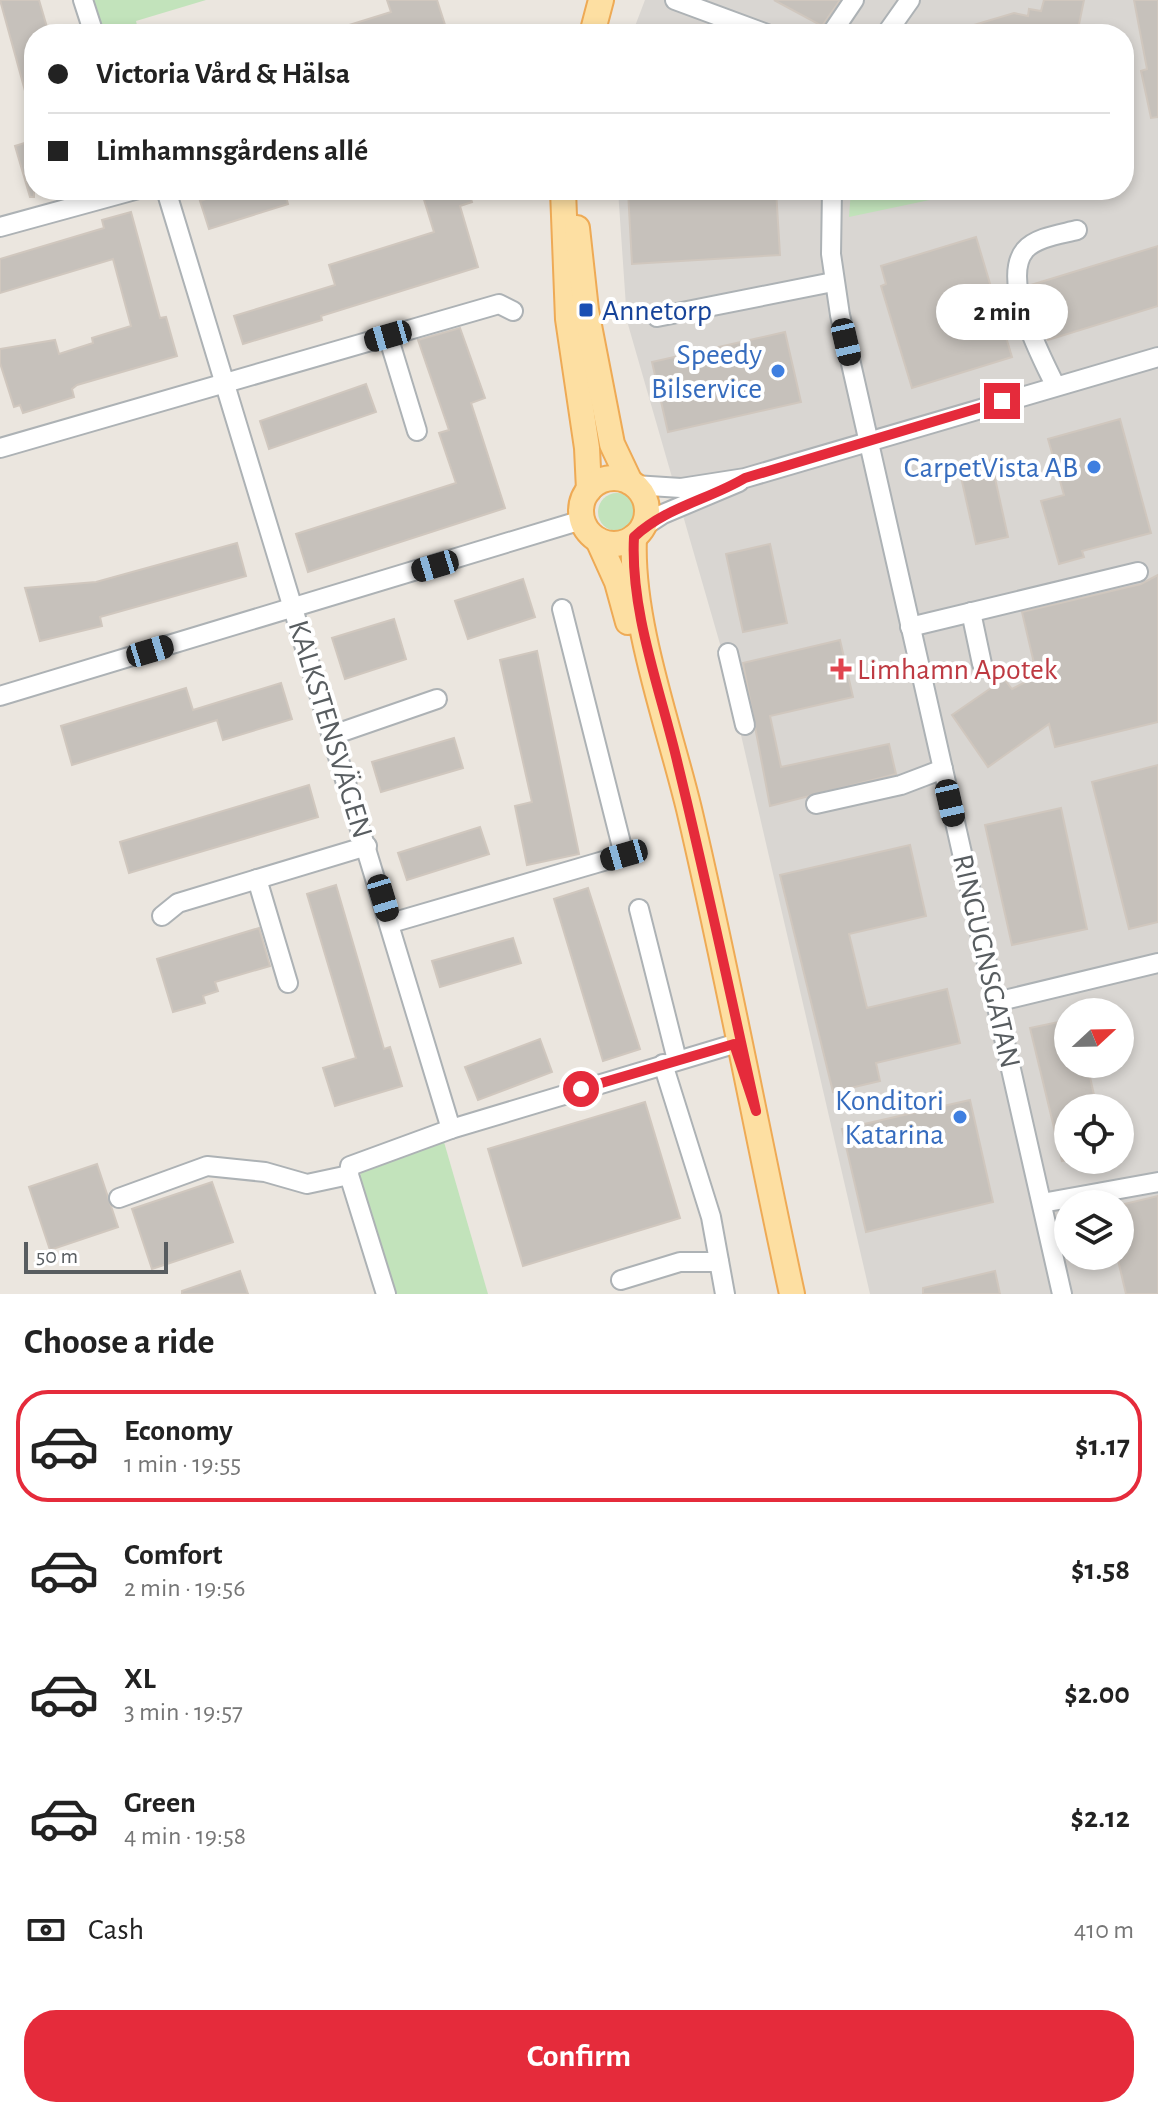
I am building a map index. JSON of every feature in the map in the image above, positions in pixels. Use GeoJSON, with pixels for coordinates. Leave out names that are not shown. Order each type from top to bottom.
{"type":"FeatureCollection","features":[{"type":"Feature","properties":{"kind":"main road"},"geometry":{"type":"LineString","coordinates":[[595,24],[601,0]]}},
{"type":"Feature","properties":{"kind":"main road"},"geometry":{"type":"LineString","coordinates":[[563,200],[568,319],[587,448],[589,490],[583,501],[582,520],[598,540],[625,610],[678,811],[734,1044],[756,1111]]}},
{"type":"Feature","properties":{"kind":"main road"},"geometry":{"type":"LineString","coordinates":[[578,200],[586,310],[612,444],[632,484],[646,502],[634,579],[756,1111],[792,1294]]}},
{"type":"Feature","properties":{"kind":"main road"},"geometry":{"type":"LineString","coordinates":[[589,490],[611,478],[632,484]]}},
{"type":"Feature","properties":{"kind":"main road"},"geometry":{"type":"LineString","coordinates":[[598,540],[617,544],[639,532]]}},
{"type":"Feature","properties":{"kind":"street"},"geometry":{"type":"LineString","coordinates":[[83,0],[91,24]]}},
{"type":"Feature","properties":{"kind":"street"},"geometry":{"type":"LineString","coordinates":[[675,0],[740,24]]}},
{"type":"Feature","properties":{"kind":"street"},"geometry":{"type":"LineString","coordinates":[[838,24],[854,0]]}},
{"type":"Feature","properties":{"kind":"street"},"geometry":{"type":"LineString","coordinates":[[893,24],[910,0]]}},
{"type":"Feature","properties":{"kind":"street"},"geometry":{"type":"LineString","coordinates":[[0,227],[99,200]]}},
{"type":"Feature","properties":{"kind":"street","name":"KALKSTENSVÄGEN"},"geometry":{"type":"LineString","coordinates":[[169,200],[391,923],[451,1129]]}},
{"type":"Feature","properties":{"kind":"street","name":"RINGUGNSGATAN"},"geometry":{"type":"LineString","coordinates":[[832,200],[833,282],[1062,1294]]}},
{"type":"Feature","properties":{"kind":"street"},"geometry":{"type":"LineString","coordinates":[[1055,385],[1026,322],[1017,275],[1024,251],[1038,241],[1077,230]]}},
{"type":"Feature","properties":{"kind":"street"},"geometry":{"type":"LineString","coordinates":[[657,317],[833,282]]}},
{"type":"Feature","properties":{"kind":"street"},"geometry":{"type":"LineString","coordinates":[[0,448],[499,304],[513,311]]}},
{"type":"Feature","properties":{"kind":"street"},"geometry":{"type":"LineString","coordinates":[[388,336],[417,431]]}},
{"type":"Feature","properties":{"kind":"street"},"geometry":{"type":"LineString","coordinates":[[632,484],[681,488],[745,478],[1158,357]]}},
{"type":"Feature","properties":{"kind":"street"},"geometry":{"type":"LineString","coordinates":[[639,532],[663,514],[720,493],[745,478]]}},
{"type":"Feature","properties":{"kind":"street"},"geometry":{"type":"LineString","coordinates":[[0,696],[582,520]]}},
{"type":"Feature","properties":{"kind":"street"},"geometry":{"type":"LineString","coordinates":[[910,627],[1138,572]]}},
{"type":"Feature","properties":{"kind":"street"},"geometry":{"type":"LineString","coordinates":[[391,923],[624,855],[562,609]]}},
{"type":"Feature","properties":{"kind":"street"},"geometry":{"type":"LineString","coordinates":[[971,612],[982,664]]}},
{"type":"Feature","properties":{"kind":"street"},"geometry":{"type":"LineString","coordinates":[[728,653],[745,725]]}},
{"type":"Feature","properties":{"kind":"street"},"geometry":{"type":"LineString","coordinates":[[333,735],[437,699]]}},
{"type":"Feature","properties":{"kind":"street"},"geometry":{"type":"LineString","coordinates":[[816,804],[901,785],[943,769]]}},
{"type":"Feature","properties":{"kind":"street"},"geometry":{"type":"LineString","coordinates":[[162,916],[178,903],[367,846]]}},
{"type":"Feature","properties":{"kind":"street"},"geometry":{"type":"LineString","coordinates":[[257,879],[288,983]]}},
{"type":"Feature","properties":{"kind":"street"},"geometry":{"type":"LineString","coordinates":[[639,909],[670,1062],[711,1217],[725,1294]]}},
{"type":"Feature","properties":{"kind":"street"},"geometry":{"type":"LineString","coordinates":[[996,1002],[1158,963]]}},
{"type":"Feature","properties":{"kind":"street"},"geometry":{"type":"LineString","coordinates":[[386,1294],[349,1175],[350,1166],[359,1160],[451,1129],[734,1044]]}},
{"type":"Feature","properties":{"kind":"street"},"geometry":{"type":"LineString","coordinates":[[119,1198],[207,1166],[265,1172],[307,1184],[349,1175]]}},
{"type":"Feature","properties":{"kind":"street"},"geometry":{"type":"LineString","coordinates":[[1042,1203],[1158,1182]]}},
{"type":"Feature","properties":{"kind":"street"},"geometry":{"type":"LineString","coordinates":[[621,1280],[680,1262],[719,1262]]}},
{"type":"Feature","properties":{"kind":"shaded area"},"geometry":{"type":"Polygon","coordinates":[[[645,0],[1158,0],[1158,1294],[870,1294],[720,644],[627,321],[619,200],[1134,200],[1134,24],[636,24],[645,0]]]}},
{"type":"Feature","properties":{"kind":"green space"},"geometry":{"type":"Polygon","coordinates":[[[91,0],[206,0],[136,21],[137,24],[99,24],[91,0]]]}},
{"type":"Feature","properties":{"kind":"green space"},"geometry":{"type":"Polygon","coordinates":[[[850,200],[930,200],[849,217],[850,200]]]}},
{"type":"Feature","properties":{"kind":"green space"},"geometry":{"type":"Polygon","coordinates":[[[617,493],[631,498],[636,512],[631,526],[617,531],[603,526],[598,512],[603,498],[617,493]]]}},
{"type":"Feature","properties":{"kind":"green space"},"geometry":{"type":"Polygon","coordinates":[[[444,1142],[488,1294],[395,1294],[359,1179],[362,1170],[444,1142]]]}},
{"type":"Feature","properties":{"kind":"building"},"geometry":{"type":"Polygon","coordinates":[[[0,0],[39,0],[46,24],[24,24],[24,87],[0,0]]]}},
{"type":"Feature","properties":{"kind":"building"},"geometry":{"type":"Polygon","coordinates":[[[387,0],[437,0],[445,24],[352,24],[391,12],[387,0]]]}},
{"type":"Feature","properties":{"kind":"building"},"geometry":{"type":"Polygon","coordinates":[[[774,0],[840,0],[823,24],[774,0]]]}},
{"type":"Feature","properties":{"kind":"building"},"geometry":{"type":"Polygon","coordinates":[[[1044,0],[1084,0],[1079,24],[977,24],[1014,13],[1028,16],[1029,9],[1041,11],[1044,0]]]}},
{"type":"Feature","properties":{"kind":"building"},"geometry":{"type":"Polygon","coordinates":[[[1134,0],[1158,0],[1158,117],[1151,118],[1141,71],[1147,69],[1134,0]]]}},
{"type":"Feature","properties":{"kind":"building"},"geometry":{"type":"Polygon","coordinates":[[[24,143],[24,177],[15,146],[24,143]]]}},
{"type":"Feature","properties":{"kind":"building"},"geometry":{"type":"Polygon","coordinates":[[[287,200],[288,204],[209,229],[200,201],[287,200]]]}},
{"type":"Feature","properties":{"kind":"building"},"geometry":{"type":"Polygon","coordinates":[[[424,200],[471,200],[460,206],[478,267],[243,344],[234,316],[335,285],[329,265],[434,232],[424,200]]]}},
{"type":"Feature","properties":{"kind":"building"},"geometry":{"type":"Polygon","coordinates":[[[628,200],[777,200],[780,255],[632,264],[628,200]]]}},
{"type":"Feature","properties":{"kind":"building"},"geometry":{"type":"Polygon","coordinates":[[[131,212],[160,318],[166,317],[177,356],[77,385],[72,389],[74,397],[23,413],[20,405],[14,407],[0,363],[0,349],[55,340],[59,354],[93,343],[92,338],[131,326],[113,259],[0,293],[0,259],[104,228],[102,220],[131,212]]]}},
{"type":"Feature","properties":{"kind":"building"},"geometry":{"type":"Polygon","coordinates":[[[976,237],[1012,357],[912,388],[881,286],[886,284],[881,266],[976,237]]]}},
{"type":"Feature","properties":{"kind":"building"},"geometry":{"type":"Polygon","coordinates":[[[1158,246],[1158,306],[1048,340],[1031,285],[1158,246]]]}},
{"type":"Feature","properties":{"kind":"building"},"geometry":{"type":"Polygon","coordinates":[[[460,328],[485,398],[471,403],[505,508],[308,572],[296,534],[456,483],[439,433],[449,430],[418,340],[460,328]]]}},
{"type":"Feature","properties":{"kind":"building"},"geometry":{"type":"Polygon","coordinates":[[[785,332],[801,402],[668,432],[652,362],[785,332]]]}},
{"type":"Feature","properties":{"kind":"building"},"geometry":{"type":"Polygon","coordinates":[[[366,384],[376,412],[269,449],[260,421],[366,384]]]}},
{"type":"Feature","properties":{"kind":"building","name":"CarpetVista AB"},"geometry":{"type":"Polygon","coordinates":[[[1120,419],[1151,533],[1082,551],[1084,557],[1059,564],[1041,501],[1064,495],[1048,439],[1120,419]]]}},
{"type":"Feature","properties":{"kind":"building"},"geometry":{"type":"Polygon","coordinates":[[[991,460],[1008,537],[976,544],[959,468],[991,460]]]}},
{"type":"Feature","properties":{"kind":"building"},"geometry":{"type":"Polygon","coordinates":[[[237,543],[246,576],[100,617],[102,626],[40,641],[25,588],[96,582],[237,543]]]}},
{"type":"Feature","properties":{"kind":"building"},"geometry":{"type":"Polygon","coordinates":[[[770,544],[787,623],[743,632],[726,554],[770,544]]]}},
{"type":"Feature","properties":{"kind":"building"},"geometry":{"type":"Polygon","coordinates":[[[1158,575],[1158,722],[1055,747],[1049,724],[988,767],[952,715],[1004,679],[1012,689],[1037,676],[1022,612],[1141,584],[1158,575]]]}},
{"type":"Feature","properties":{"kind":"building"},"geometry":{"type":"Polygon","coordinates":[[[523,579],[535,617],[468,639],[455,601],[523,579]]]}},
{"type":"Feature","properties":{"kind":"building"},"geometry":{"type":"Polygon","coordinates":[[[394,619],[406,659],[345,679],[332,638],[394,619]]]}},
{"type":"Feature","properties":{"kind":"building"},"geometry":{"type":"Polygon","coordinates":[[[840,640],[853,697],[770,716],[781,767],[889,744],[896,774],[770,806],[743,663],[840,640]]]}},
{"type":"Feature","properties":{"kind":"building"},"geometry":{"type":"Polygon","coordinates":[[[537,651],[579,854],[527,865],[515,806],[532,802],[500,660],[537,651]]]}},
{"type":"Feature","properties":{"kind":"building"},"geometry":{"type":"Polygon","coordinates":[[[281,683],[292,719],[223,740],[217,720],[72,765],[61,726],[186,688],[193,710],[281,683]]]}},
{"type":"Feature","properties":{"kind":"building"},"geometry":{"type":"Polygon","coordinates":[[[454,738],[463,768],[381,792],[372,762],[454,738]]]}},
{"type":"Feature","properties":{"kind":"building"},"geometry":{"type":"Polygon","coordinates":[[[1158,765],[1158,922],[1129,929],[1092,782],[1158,765]]]}},
{"type":"Feature","properties":{"kind":"building"},"geometry":{"type":"Polygon","coordinates":[[[309,785],[318,817],[129,873],[120,842],[309,785]]]}},
{"type":"Feature","properties":{"kind":"building"},"geometry":{"type":"Polygon","coordinates":[[[1061,808],[1087,929],[1012,945],[985,825],[1061,808]]]}},
{"type":"Feature","properties":{"kind":"building"},"geometry":{"type":"Polygon","coordinates":[[[480,827],[489,854],[407,880],[398,853],[480,827]]]}},
{"type":"Feature","properties":{"kind":"building"},"geometry":{"type":"Polygon","coordinates":[[[910,845],[926,916],[849,934],[867,1008],[947,989],[960,1043],[876,1063],[880,1081],[833,1092],[780,875],[910,845]]]}},
{"type":"Feature","properties":{"kind":"building"},"geometry":{"type":"Polygon","coordinates":[[[336,885],[384,1049],[390,1047],[402,1086],[335,1106],[323,1068],[356,1058],[307,894],[336,885]]]}},
{"type":"Feature","properties":{"kind":"building"},"geometry":{"type":"Polygon","coordinates":[[[588,888],[640,1049],[603,1061],[554,899],[588,888]]]}},
{"type":"Feature","properties":{"kind":"building"},"geometry":{"type":"Polygon","coordinates":[[[259,928],[270,966],[215,982],[218,991],[203,996],[205,1003],[173,1012],[157,959],[259,928]]]}},
{"type":"Feature","properties":{"kind":"building"},"geometry":{"type":"Polygon","coordinates":[[[513,938],[521,963],[440,987],[432,961],[513,938]]]}},
{"type":"Feature","properties":{"kind":"building"},"geometry":{"type":"Polygon","coordinates":[[[1054,1023],[1054,1078],[1090,1078],[1094,1094],[1054,1094],[1054,1128],[1030,1028],[1054,1023]]]}},
{"type":"Feature","properties":{"kind":"building"},"geometry":{"type":"Polygon","coordinates":[[[540,1039],[552,1072],[478,1100],[465,1067],[540,1039]]]}},
{"type":"Feature","properties":{"kind":"building"},"geometry":{"type":"Polygon","coordinates":[[[970,1100],[993,1202],[866,1232],[842,1129],[970,1100]]]}},
{"type":"Feature","properties":{"kind":"building"},"geometry":{"type":"Polygon","coordinates":[[[645,1102],[680,1218],[523,1266],[488,1149],[645,1102]]]}},
{"type":"Feature","properties":{"kind":"building"},"geometry":{"type":"Polygon","coordinates":[[[97,1164],[118,1227],[50,1250],[29,1187],[97,1164]]]}},
{"type":"Feature","properties":{"kind":"building"},"geometry":{"type":"Polygon","coordinates":[[[212,1182],[233,1242],[152,1269],[132,1209],[212,1182]]]}},
{"type":"Feature","properties":{"kind":"building"},"geometry":{"type":"Polygon","coordinates":[[[1158,1196],[1158,1294],[1126,1294],[1120,1270],[1134,1270],[1134,1202],[1158,1196]]]}},
{"type":"Feature","properties":{"kind":"building"},"geometry":{"type":"Polygon","coordinates":[[[240,1271],[248,1294],[182,1294],[182,1291],[240,1271]]]}},
{"type":"Feature","properties":{"kind":"building"},"geometry":{"type":"Polygon","coordinates":[[[995,1271],[1000,1294],[923,1294],[923,1288],[995,1271]]]}},
{"type":"Feature","properties":{"kind":"place","name":"Annetorp"},"geometry":{"type":"Point","coordinates":[586,310]}},
{"type":"Feature","properties":{"kind":"place","name":"Speedy Bilservice"},"geometry":{"type":"Point","coordinates":[778,371]}},
{"type":"Feature","properties":{"kind":"place","name":"CarpetVista AB"},"geometry":{"type":"Point","coordinates":[1094,467]}},
{"type":"Feature","properties":{"kind":"place","name":"Limhamn Apotek"},"geometry":{"type":"Point","coordinates":[841,669]}},
{"type":"Feature","properties":{"kind":"place","name":"Konditori Katarina"},"geometry":{"type":"Point","coordinates":[960,1117]}},
{"type":"Feature","properties":{"kind":"route"},"geometry":{"type":"LineString","coordinates":[[581,1089],[734,1044],[756,1111],[689,810],[642,619],[634,579],[634,537],[663,514],[720,493],[745,478],[1002,401]]}}]}
